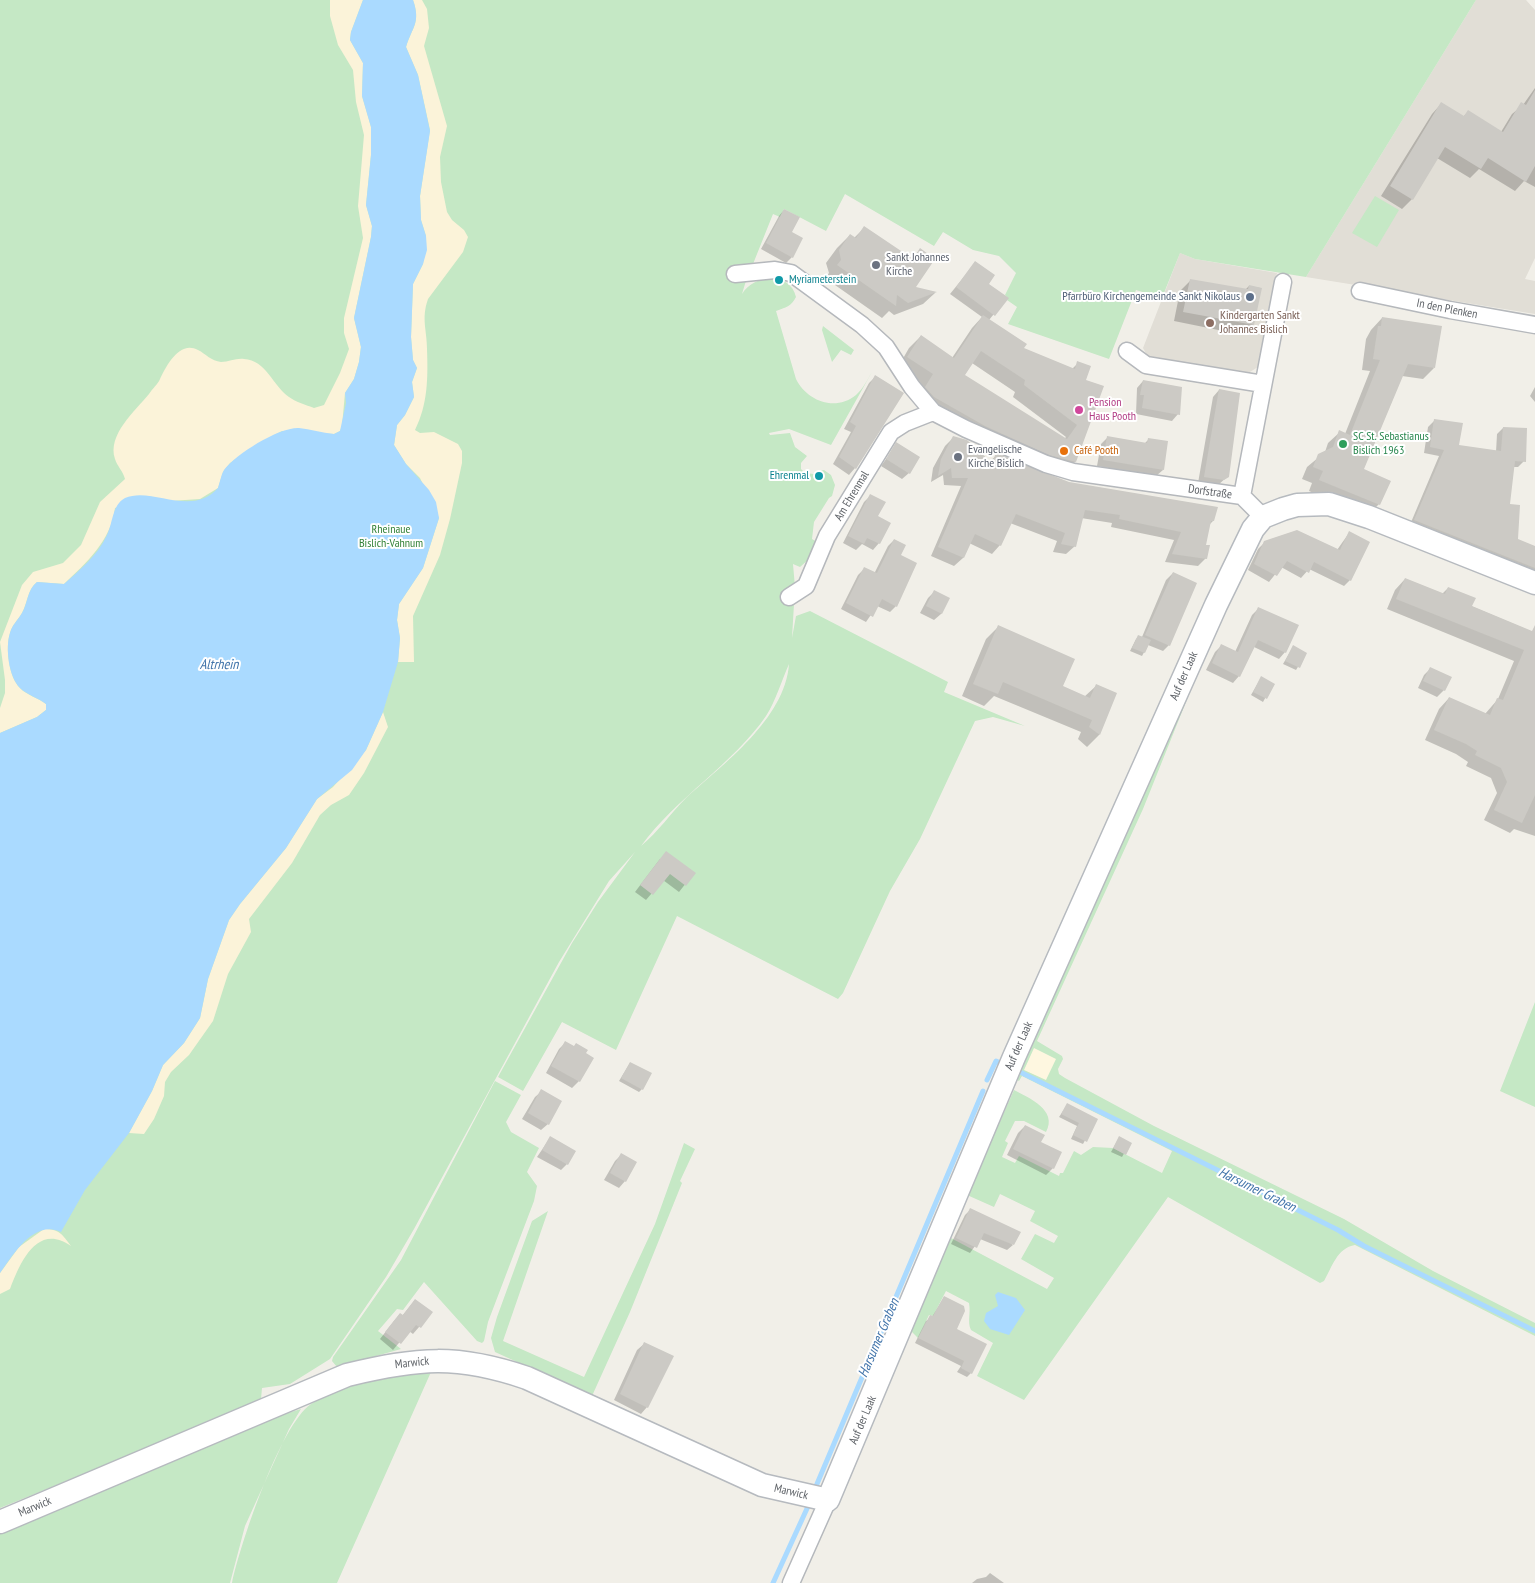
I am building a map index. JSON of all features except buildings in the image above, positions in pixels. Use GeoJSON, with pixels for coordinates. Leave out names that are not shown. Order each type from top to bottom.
{"type":"FeatureCollection","features":[{"type":"Feature","properties":{"kind":"main road"},"geometry":{"type":"LineString","coordinates":[[1263,517],[1297,505],[1329,504],[1368,517],[1535,584]]}},
{"type":"Feature","properties":{"kind":"main road","name":"Auf der Laak"},"geometry":{"type":"LineString","coordinates":[[828,1500],[1014,1057],[1216,605],[1253,529],[1263,517]]}},
{"type":"Feature","properties":{"kind":"main road","name":"Marwick"},"geometry":{"type":"LineString","coordinates":[[0,1522],[347,1375],[398,1363],[439,1360],[494,1367],[527,1378],[762,1485],[828,1500]]}},
{"type":"Feature","properties":{"kind":"street"},"geometry":{"type":"LineString","coordinates":[[735,274],[775,270],[791,273],[862,325],[889,350],[912,387],[933,412]]}},
{"type":"Feature","properties":{"kind":"street"},"geometry":{"type":"LineString","coordinates":[[1242,496],[1283,282]]}},
{"type":"Feature","properties":{"kind":"street","name":"In den Plenken"},"geometry":{"type":"LineString","coordinates":[[1360,290],[1535,325]]}},
{"type":"Feature","properties":{"kind":"street"},"geometry":{"type":"LineString","coordinates":[[1127,351],[1146,365],[1263,384]]}},
{"type":"Feature","properties":{"kind":"street","name":"Dorfstraße"},"geometry":{"type":"LineString","coordinates":[[933,412],[966,430],[1046,464],[1073,472],[1242,496],[1263,517]]}},
{"type":"Feature","properties":{"kind":"street","name":"Am Ehrenmal"},"geometry":{"type":"LineString","coordinates":[[789,596],[806,586],[827,536],[891,432],[905,423],[933,412]]}},
{"type":"Feature","properties":{"kind":"street","name":"Auf der Laak"},"geometry":{"type":"LineString","coordinates":[[791,1583],[828,1500]]}},
{"type":"Feature","properties":{"kind":"shaded area"},"geometry":{"type":"Polygon","coordinates":[[[1476,0],[1526,0],[1535,10],[1535,258],[1525,279],[1535,281],[1535,314],[1306,277],[1476,0]]]}},
{"type":"Feature","properties":{"kind":"shaded area","name":"Kindergarten Sankt Johannes Bislich"},"geometry":{"type":"Polygon","coordinates":[[[1180,253],[1195,259],[1277,273],[1258,367],[1245,375],[1149,359],[1143,348],[1180,253]]]}},
{"type":"Feature","properties":{"kind":"shaded area"},"geometry":{"type":"Polygon","coordinates":[[[1034,1047],[1057,1059],[1046,1081],[1024,1070],[1034,1047]]]}},
{"type":"Feature","properties":{"kind":"green space","name":"Rheinaue Bislich-Vahnum"},"geometry":{"type":"Polygon","coordinates":[[[0,0],[1476,0],[1306,277],[1195,259],[1180,253],[1162,298],[1136,290],[1109,359],[1008,324],[1017,307],[1007,300],[1008,298],[1005,295],[1016,273],[999,256],[973,250],[943,232],[934,246],[845,194],[826,231],[784,209],[780,217],[773,214],[753,264],[751,264],[742,294],[754,283],[771,279],[787,283],[792,289],[796,297],[792,303],[776,311],[796,379],[801,387],[814,398],[822,402],[831,403],[848,400],[861,390],[872,372],[831,445],[789,429],[769,433],[770,435],[790,433],[795,447],[807,456],[801,463],[801,469],[805,473],[814,474],[815,479],[821,478],[820,471],[824,470],[831,475],[835,485],[832,496],[814,522],[812,539],[817,542],[809,559],[800,567],[793,564],[795,587],[792,638],[796,616],[810,611],[948,682],[944,692],[1025,726],[993,717],[975,721],[920,839],[890,891],[843,993],[838,999],[677,916],[616,1050],[562,1022],[523,1091],[498,1077],[572,943],[598,902],[635,852],[609,881],[559,962],[414,1229],[386,1277],[330,1359],[290,1384],[262,1388],[261,1399],[240,1408],[239,1411],[0,1508],[0,0]],[[789,664],[770,710],[753,733],[722,765],[687,796],[671,812],[641,846],[686,798],[734,755],[750,739],[764,722],[785,684],[789,664]]]}},
{"type":"Feature","properties":{"kind":"green space"},"geometry":{"type":"Polygon","coordinates":[[[1375,196],[1399,210],[1377,247],[1352,233],[1375,196]]]}},
{"type":"Feature","properties":{"kind":"green space"},"geometry":{"type":"Polygon","coordinates":[[[823,326],[854,350],[851,355],[841,350],[832,362],[822,330],[823,326]]]}},
{"type":"Feature","properties":{"kind":"green space"},"geometry":{"type":"Polygon","coordinates":[[[1198,672],[1143,809],[1037,1041],[1062,1056],[1063,1059],[1058,1069],[1059,1074],[1065,1078],[1154,1126],[1344,1219],[1433,1271],[1535,1323],[1535,1336],[1355,1245],[1339,1254],[1324,1281],[1320,1283],[1168,1197],[1024,1400],[977,1376],[993,1343],[971,1330],[969,1324],[969,1303],[946,1291],[933,1316],[929,1315],[918,1338],[910,1330],[949,1237],[1047,1289],[1054,1278],[1021,1259],[1035,1234],[1054,1243],[1058,1236],[1030,1221],[1035,1211],[1000,1194],[994,1207],[967,1195],[1014,1090],[1040,1106],[1048,1117],[1049,1124],[1046,1132],[1024,1121],[1015,1121],[1005,1141],[1008,1143],[1002,1157],[1015,1163],[1019,1156],[1059,1176],[1060,1173],[1063,1173],[1074,1151],[1081,1155],[1093,1147],[1113,1148],[1162,1173],[1172,1151],[1022,1076],[1019,1081],[1013,1078],[1187,690],[1198,672]],[[1034,1048],[1024,1070],[1046,1080],[1056,1059],[1034,1048]]]}},
{"type":"Feature","properties":{"kind":"green space"},"geometry":{"type":"Polygon","coordinates":[[[1535,1002],[1535,1107],[1500,1091],[1535,1002]]]}},
{"type":"Feature","properties":{"kind":"green space"},"geometry":{"type":"Polygon","coordinates":[[[495,1081],[521,1095],[506,1122],[511,1132],[539,1148],[527,1172],[537,1186],[534,1201],[488,1322],[484,1341],[482,1343],[477,1341],[424,1282],[403,1310],[397,1309],[378,1331],[401,1349],[337,1367],[332,1361],[333,1357],[401,1260],[495,1081]]]}},
{"type":"Feature","properties":{"kind":"green space"},"geometry":{"type":"Polygon","coordinates":[[[684,1143],[695,1149],[680,1181],[682,1183],[630,1312],[592,1396],[495,1352],[491,1338],[532,1221],[548,1211],[503,1341],[584,1377],[655,1224],[684,1143]]]}},
{"type":"Feature","properties":{"kind":"green space"},"geometry":{"type":"Polygon","coordinates":[[[431,1372],[337,1583],[232,1583],[243,1542],[263,1487],[274,1460],[299,1416],[311,1404],[324,1396],[353,1385],[400,1375],[431,1372]]]}},
{"type":"Feature","properties":{"kind":"green space"},"geometry":{"type":"Polygon","coordinates":[[[301,1409],[289,1429],[245,1526],[230,1583],[0,1583],[0,1530],[242,1427],[301,1409]]]}},
{"type":"Feature","properties":{"kind":"sand"},"geometry":{"type":"Polygon","coordinates":[[[330,0],[363,0],[351,32],[350,40],[363,63],[362,96],[371,127],[371,155],[366,205],[372,226],[354,318],[361,347],[354,379],[345,393],[340,431],[334,434],[282,431],[230,463],[223,472],[218,488],[200,499],[170,501],[148,496],[115,508],[113,520],[103,541],[89,559],[64,584],[37,582],[29,592],[24,609],[10,633],[8,646],[9,662],[16,683],[26,693],[46,704],[46,710],[37,717],[0,733],[0,708],[5,693],[5,680],[0,642],[22,585],[33,572],[63,563],[81,545],[100,502],[125,479],[115,459],[115,441],[124,424],[158,383],[174,356],[185,349],[191,348],[198,350],[211,359],[221,362],[241,359],[252,360],[264,369],[289,397],[314,408],[324,405],[340,373],[349,349],[344,333],[344,318],[363,238],[358,206],[364,135],[356,102],[353,70],[338,45],[330,16],[330,0]]]}},
{"type":"Feature","properties":{"kind":"sand"},"geometry":{"type":"Polygon","coordinates":[[[413,0],[422,0],[427,9],[429,28],[424,46],[447,126],[440,157],[441,182],[447,212],[468,237],[463,252],[428,299],[426,306],[427,381],[425,401],[415,430],[420,433],[434,432],[458,444],[462,451],[462,463],[440,555],[413,616],[414,662],[398,662],[400,638],[397,620],[399,604],[423,568],[439,518],[420,478],[406,464],[394,445],[397,425],[405,415],[414,397],[412,382],[417,368],[413,360],[411,337],[413,284],[423,264],[426,236],[421,220],[420,196],[430,130],[418,75],[406,47],[416,20],[413,0]]]}},
{"type":"Feature","properties":{"kind":"sand"},"geometry":{"type":"Polygon","coordinates":[[[383,712],[388,727],[364,773],[349,795],[331,805],[320,815],[292,863],[249,919],[251,932],[228,974],[213,1021],[189,1055],[171,1072],[165,1082],[164,1096],[154,1119],[144,1134],[129,1133],[152,1091],[163,1065],[184,1043],[200,1018],[208,979],[229,920],[286,848],[317,799],[333,787],[366,750],[383,712]]]}},
{"type":"Feature","properties":{"kind":"sand"},"geometry":{"type":"Polygon","coordinates":[[[44,1229],[60,1233],[71,1246],[59,1240],[49,1239],[39,1242],[25,1258],[10,1289],[0,1294],[0,1273],[19,1247],[44,1229]]]}},
{"type":"Feature","properties":{"kind":"water","name":"Altrhein"},"geometry":{"type":"Polygon","coordinates":[[[363,0],[413,0],[416,20],[406,47],[418,75],[430,131],[420,196],[421,220],[426,236],[427,250],[423,264],[413,284],[411,337],[413,360],[417,368],[412,382],[414,397],[405,415],[397,425],[394,445],[406,464],[429,490],[436,502],[439,518],[423,568],[399,604],[397,620],[400,638],[398,662],[383,712],[366,750],[352,770],[317,799],[286,848],[229,920],[208,979],[200,1018],[184,1043],[163,1065],[152,1091],[129,1133],[85,1190],[61,1232],[51,1229],[42,1230],[33,1235],[18,1249],[0,1273],[0,733],[37,717],[46,710],[46,704],[20,688],[13,677],[8,654],[10,633],[24,609],[31,589],[37,582],[64,584],[94,556],[107,535],[118,505],[125,498],[136,495],[196,501],[207,497],[218,488],[224,470],[238,457],[270,437],[281,432],[299,428],[334,434],[340,431],[346,403],[345,393],[354,379],[359,362],[361,347],[354,318],[372,226],[366,205],[371,155],[371,127],[362,96],[363,63],[350,40],[351,32],[363,0]]]}},
{"type":"Feature","properties":{"kind":"water"},"geometry":{"type":"Polygon","coordinates":[[[998,1292],[1016,1298],[1025,1310],[1009,1335],[990,1329],[984,1321],[986,1313],[998,1306],[995,1295],[998,1292]]]}},
{"type":"Feature","properties":{"kind":"waterway","name":"Harsumer Graben"},"geometry":{"type":"LineString","coordinates":[[987,1080],[996,1061],[1004,1065]]}},
{"type":"Feature","properties":{"kind":"waterway","name":"Harsumer Graben"},"geometry":{"type":"LineString","coordinates":[[1014,1069],[1338,1230],[1364,1246],[1535,1331]]}},
{"type":"Feature","properties":{"kind":"waterway","name":"Harsumer Graben"},"geometry":{"type":"LineString","coordinates":[[814,1491],[983,1091]]}},
{"type":"Feature","properties":{"kind":"waterway","name":"Harsumer Graben"},"geometry":{"type":"LineString","coordinates":[[773,1583],[810,1502]]}},
{"type":"Feature","properties":{"kind":"place","name":"Sankt Johannes Kirche"},"geometry":{"type":"Point","coordinates":[876,265]}},
{"type":"Feature","properties":{"kind":"place","name":"Myriameterstein"},"geometry":{"type":"Point","coordinates":[779,280]}},
{"type":"Feature","properties":{"kind":"place","name":"Pfarrbüro Kirchengemeinde Sankt Nikolaus"},"geometry":{"type":"Point","coordinates":[1250,297]}},
{"type":"Feature","properties":{"kind":"place","name":"Kindergarten Sankt Johannes Bislich"},"geometry":{"type":"Point","coordinates":[1210,323]}},
{"type":"Feature","properties":{"kind":"place","name":"Pension Haus Pooth"},"geometry":{"type":"Point","coordinates":[1079,410]}},
{"type":"Feature","properties":{"kind":"place","name":"SC St. Sebastianus Bislich 1963"},"geometry":{"type":"Point","coordinates":[1343,444]}},
{"type":"Feature","properties":{"kind":"place","name":"Café Pooth"},"geometry":{"type":"Point","coordinates":[1064,451]}},
{"type":"Feature","properties":{"kind":"place","name":"Evangelische Kirche Bislich"},"geometry":{"type":"Point","coordinates":[958,457]}},
{"type":"Feature","properties":{"kind":"place","name":"Ehrenmal"},"geometry":{"type":"Point","coordinates":[819,476]}}]}
